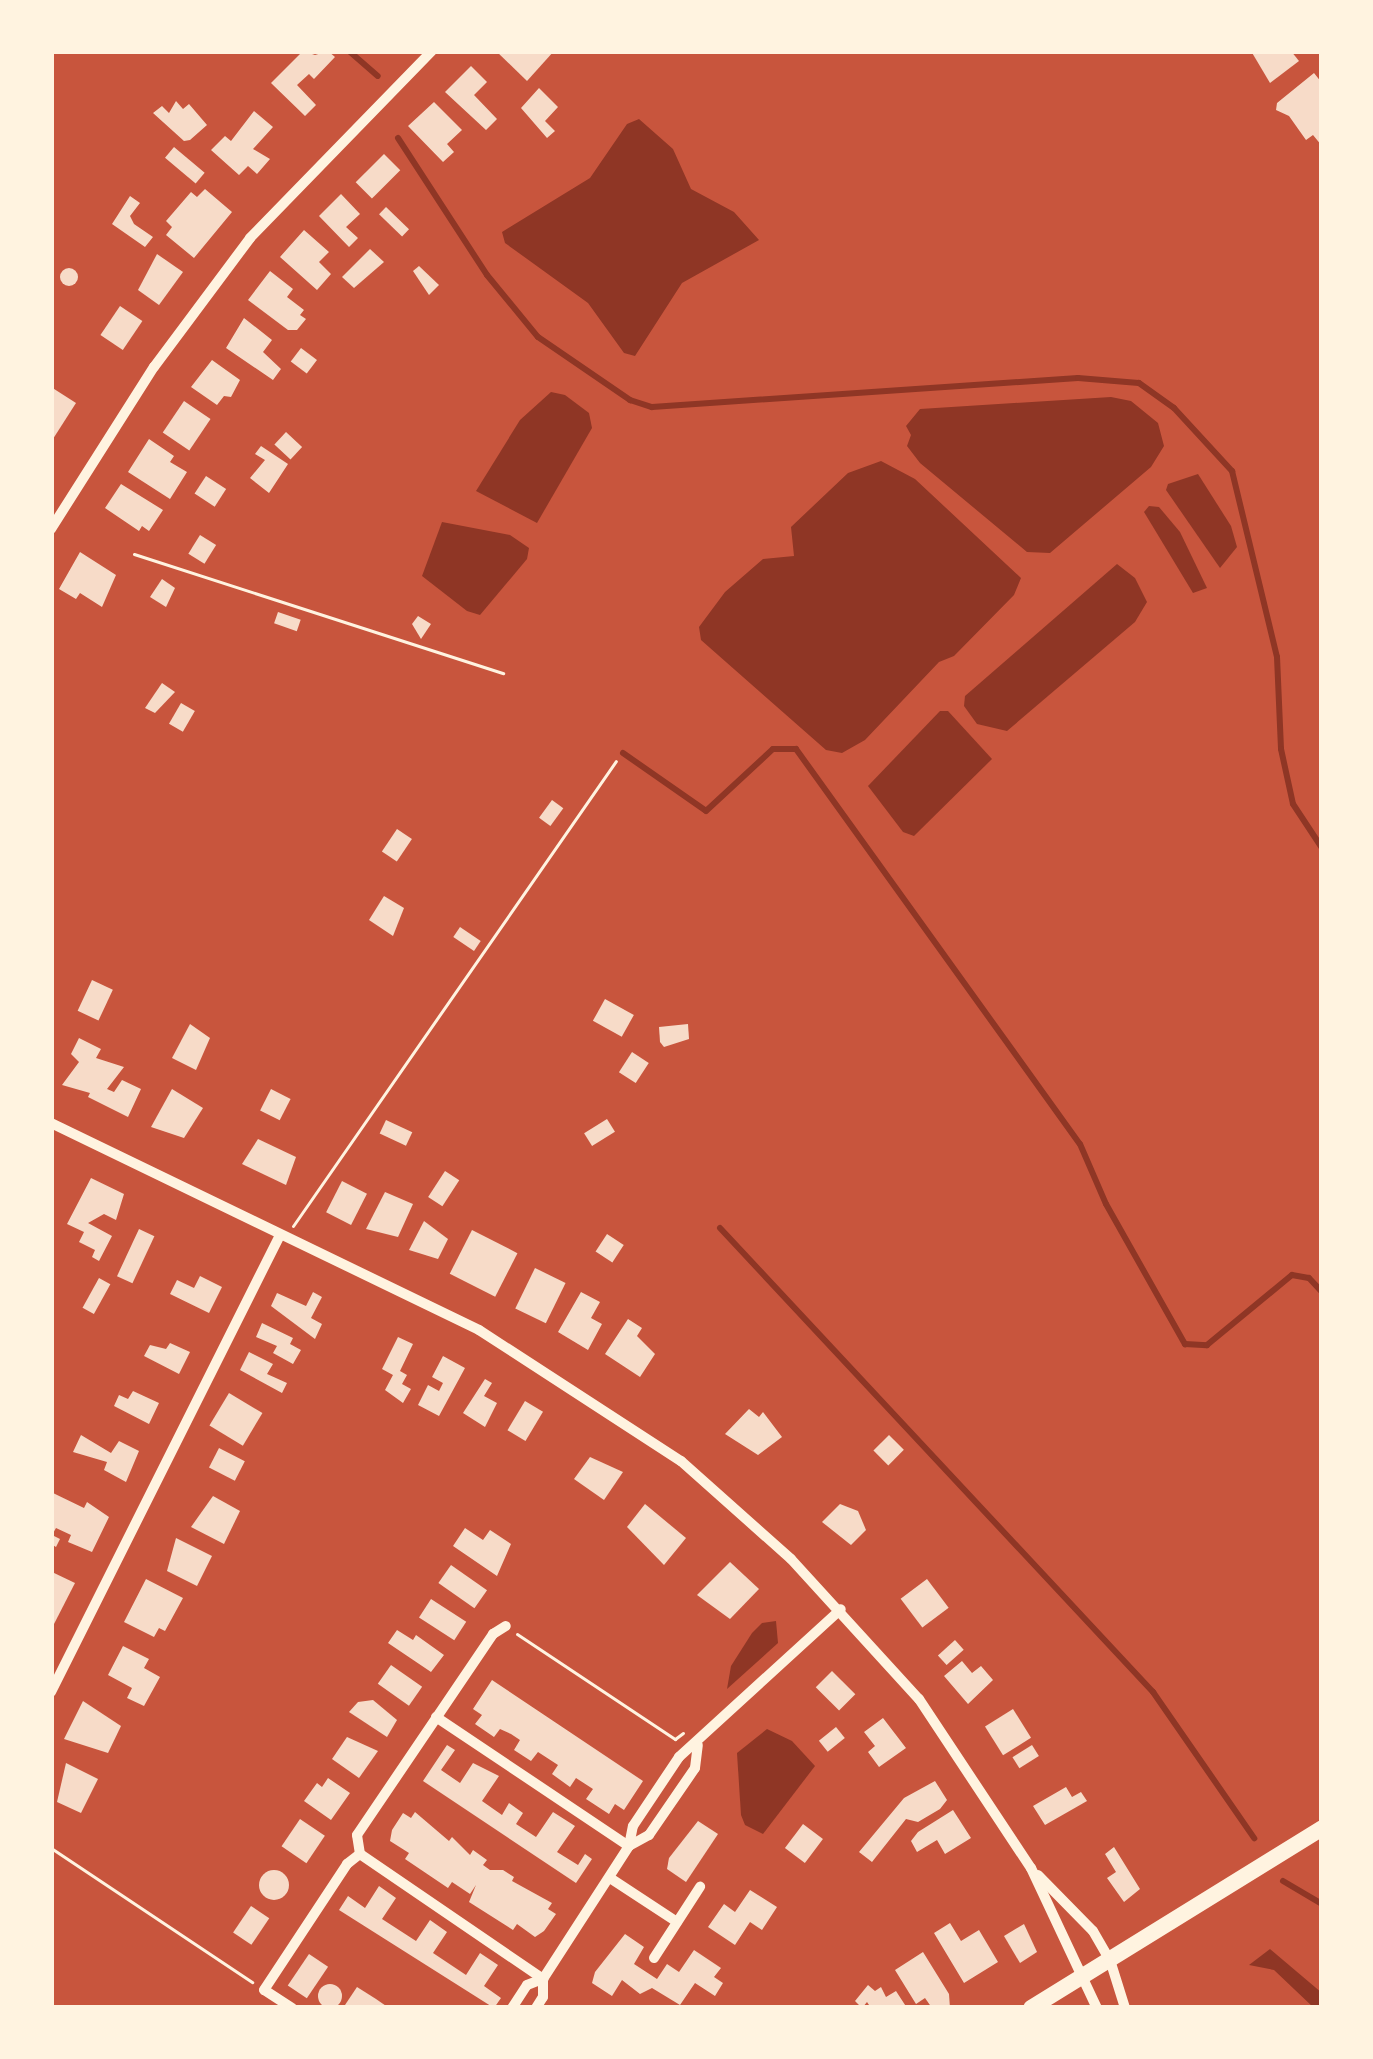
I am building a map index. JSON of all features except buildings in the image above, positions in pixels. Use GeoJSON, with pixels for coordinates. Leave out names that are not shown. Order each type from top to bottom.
{"type":"FeatureCollection","features":[{"type":"Feature","properties":{"kind":"main road"},"geometry":{"type":"LineString","coordinates":[[1031,2008],[1322,1828]]}},
{"type":"Feature","properties":{"kind":"street"},"geometry":{"type":"LineString","coordinates":[[51,529],[154,367],[250,238],[432,51]]}},
{"type":"Feature","properties":{"kind":"street"},"geometry":{"type":"LineString","coordinates":[[51,1123],[479,1330],[615,1413],[724,1497],[841,1610],[919,1699],[1031,1868],[1097,2008]]}},
{"type":"Feature","properties":{"kind":"street"},"geometry":{"type":"LineString","coordinates":[[51,1692],[283,1236]]}},
{"type":"Feature","properties":{"kind":"street"},"geometry":{"type":"LineString","coordinates":[[512,2008],[527,1985],[543,1978],[610,1878],[629,1846],[633,1826],[679,1757],[698,1745],[841,1610]]}},
{"type":"Feature","properties":{"kind":"street"},"geometry":{"type":"LineString","coordinates":[[506,1626],[493,1634],[357,1834],[360,1854],[543,1978]]}},
{"type":"Feature","properties":{"kind":"street"},"geometry":{"type":"LineString","coordinates":[[436,1718],[629,1846]]}},
{"type":"Feature","properties":{"kind":"street"},"geometry":{"type":"LineString","coordinates":[[629,1846],[649,1835],[695,1768],[698,1745]]}},
{"type":"Feature","properties":{"kind":"street"},"geometry":{"type":"LineString","coordinates":[[292,2008],[264,1990],[347,1864],[360,1854]]}},
{"type":"Feature","properties":{"kind":"street"},"geometry":{"type":"LineString","coordinates":[[1031,1868],[1093,1930],[1110,1960],[1125,2008]]}},
{"type":"Feature","properties":{"kind":"street"},"geometry":{"type":"LineString","coordinates":[[610,1878],[677,1922]]}},
{"type":"Feature","properties":{"kind":"street"},"geometry":{"type":"LineString","coordinates":[[654,1958],[700,1888]]}},
{"type":"Feature","properties":{"kind":"street"},"geometry":{"type":"LineString","coordinates":[[536,2008],[543,1997],[543,1978]]}},
{"type":"Feature","properties":{"kind":"path"},"geometry":{"type":"LineString","coordinates":[[134,554],[503,673]]}},
{"type":"Feature","properties":{"kind":"path"},"geometry":{"type":"LineString","coordinates":[[283,1236],[616,761]]}},
{"type":"Feature","properties":{"kind":"path"},"geometry":{"type":"LineString","coordinates":[[506,1626],[675,1739],[715,1726]]}},
{"type":"Feature","properties":{"kind":"path"},"geometry":{"type":"LineString","coordinates":[[51,1848],[264,1990]]}},
{"type":"Feature","properties":{"kind":"shaded area"},"geometry":{"type":"Polygon","coordinates":[[[639,119],[673,149],[691,189],[734,212],[759,240],[682,283],[635,356],[624,353],[588,303],[505,243],[502,232],[590,178],[627,124],[639,119]]]}},
{"type":"Feature","properties":{"kind":"shaded area"},"geometry":{"type":"Polygon","coordinates":[[[551,392],[565,395],[589,413],[592,428],[537,523],[476,491],[520,420],[551,392]]]}},
{"type":"Feature","properties":{"kind":"shaded area"},"geometry":{"type":"Polygon","coordinates":[[[1111,397],[1131,401],[1158,423],[1164,446],[1151,467],[1050,553],[1027,552],[920,463],[907,446],[911,435],[906,426],[920,409],[1111,397]]]}},
{"type":"Feature","properties":{"kind":"shaded area"},"geometry":{"type":"Polygon","coordinates":[[[881,461],[915,479],[1021,578],[1014,595],[954,656],[939,662],[865,740],[842,753],[826,750],[701,640],[699,627],[725,592],[763,559],[794,556],[791,527],[848,473],[881,461]]]}},
{"type":"Feature","properties":{"kind":"shaded area"},"geometry":{"type":"Polygon","coordinates":[[[1198,474],[1231,526],[1237,547],[1220,568],[1166,490],[1168,484],[1198,474]]]}},
{"type":"Feature","properties":{"kind":"shaded area"},"geometry":{"type":"Polygon","coordinates":[[[1149,506],[1159,507],[1180,532],[1207,588],[1193,593],[1144,512],[1149,506]]]}},
{"type":"Feature","properties":{"kind":"shaded area"},"geometry":{"type":"Polygon","coordinates":[[[442,522],[510,535],[529,548],[527,559],[480,615],[467,611],[422,576],[442,522]]]}},
{"type":"Feature","properties":{"kind":"shaded area"},"geometry":{"type":"Polygon","coordinates":[[[1117,564],[1135,578],[1147,602],[1135,622],[1007,731],[977,724],[964,706],[965,696],[1117,564]]]}},
{"type":"Feature","properties":{"kind":"shaded area"},"geometry":{"type":"Polygon","coordinates":[[[940,711],[948,711],[992,759],[914,836],[903,832],[868,786],[940,711]]]}},
{"type":"Feature","properties":{"kind":"shaded area"},"geometry":{"type":"Polygon","coordinates":[[[776,1621],[778,1643],[727,1689],[731,1666],[752,1633],[762,1623],[776,1621]]]}},
{"type":"Feature","properties":{"kind":"shaded area"},"geometry":{"type":"Polygon","coordinates":[[[767,1729],[792,1741],[815,1766],[763,1834],[745,1825],[741,1815],[737,1753],[767,1729]]]}},
{"type":"Feature","properties":{"kind":"shaded area"},"geometry":{"type":"Polygon","coordinates":[[[1270,1949],[1322,1993],[1322,2008],[1314,2008],[1274,1970],[1249,1965],[1270,1949]]]}},
{"type":"Feature","properties":{"kind":"waterway"},"geometry":{"type":"LineString","coordinates":[[349,51],[378,76]]}},
{"type":"Feature","properties":{"kind":"waterway"},"geometry":{"type":"LineString","coordinates":[[398,138],[487,275],[538,337],[630,400],[652,407],[1078,378],[1139,383],[1174,408],[1232,471],[1277,657],[1281,749],[1293,804],[1322,848]]}},
{"type":"Feature","properties":{"kind":"waterway"},"geometry":{"type":"LineString","coordinates":[[623,753],[706,811],[773,749],[796,749],[1080,1144],[1106,1204],[1185,1344],[1207,1345],[1292,1275],[1309,1278],[1322,1292]]}},
{"type":"Feature","properties":{"kind":"waterway"},"geometry":{"type":"LineString","coordinates":[[720,1228],[1153,1692],[1254,1838]]}},
{"type":"Feature","properties":{"kind":"waterway"},"geometry":{"type":"LineString","coordinates":[[1283,1881],[1322,1904]]}}]}
